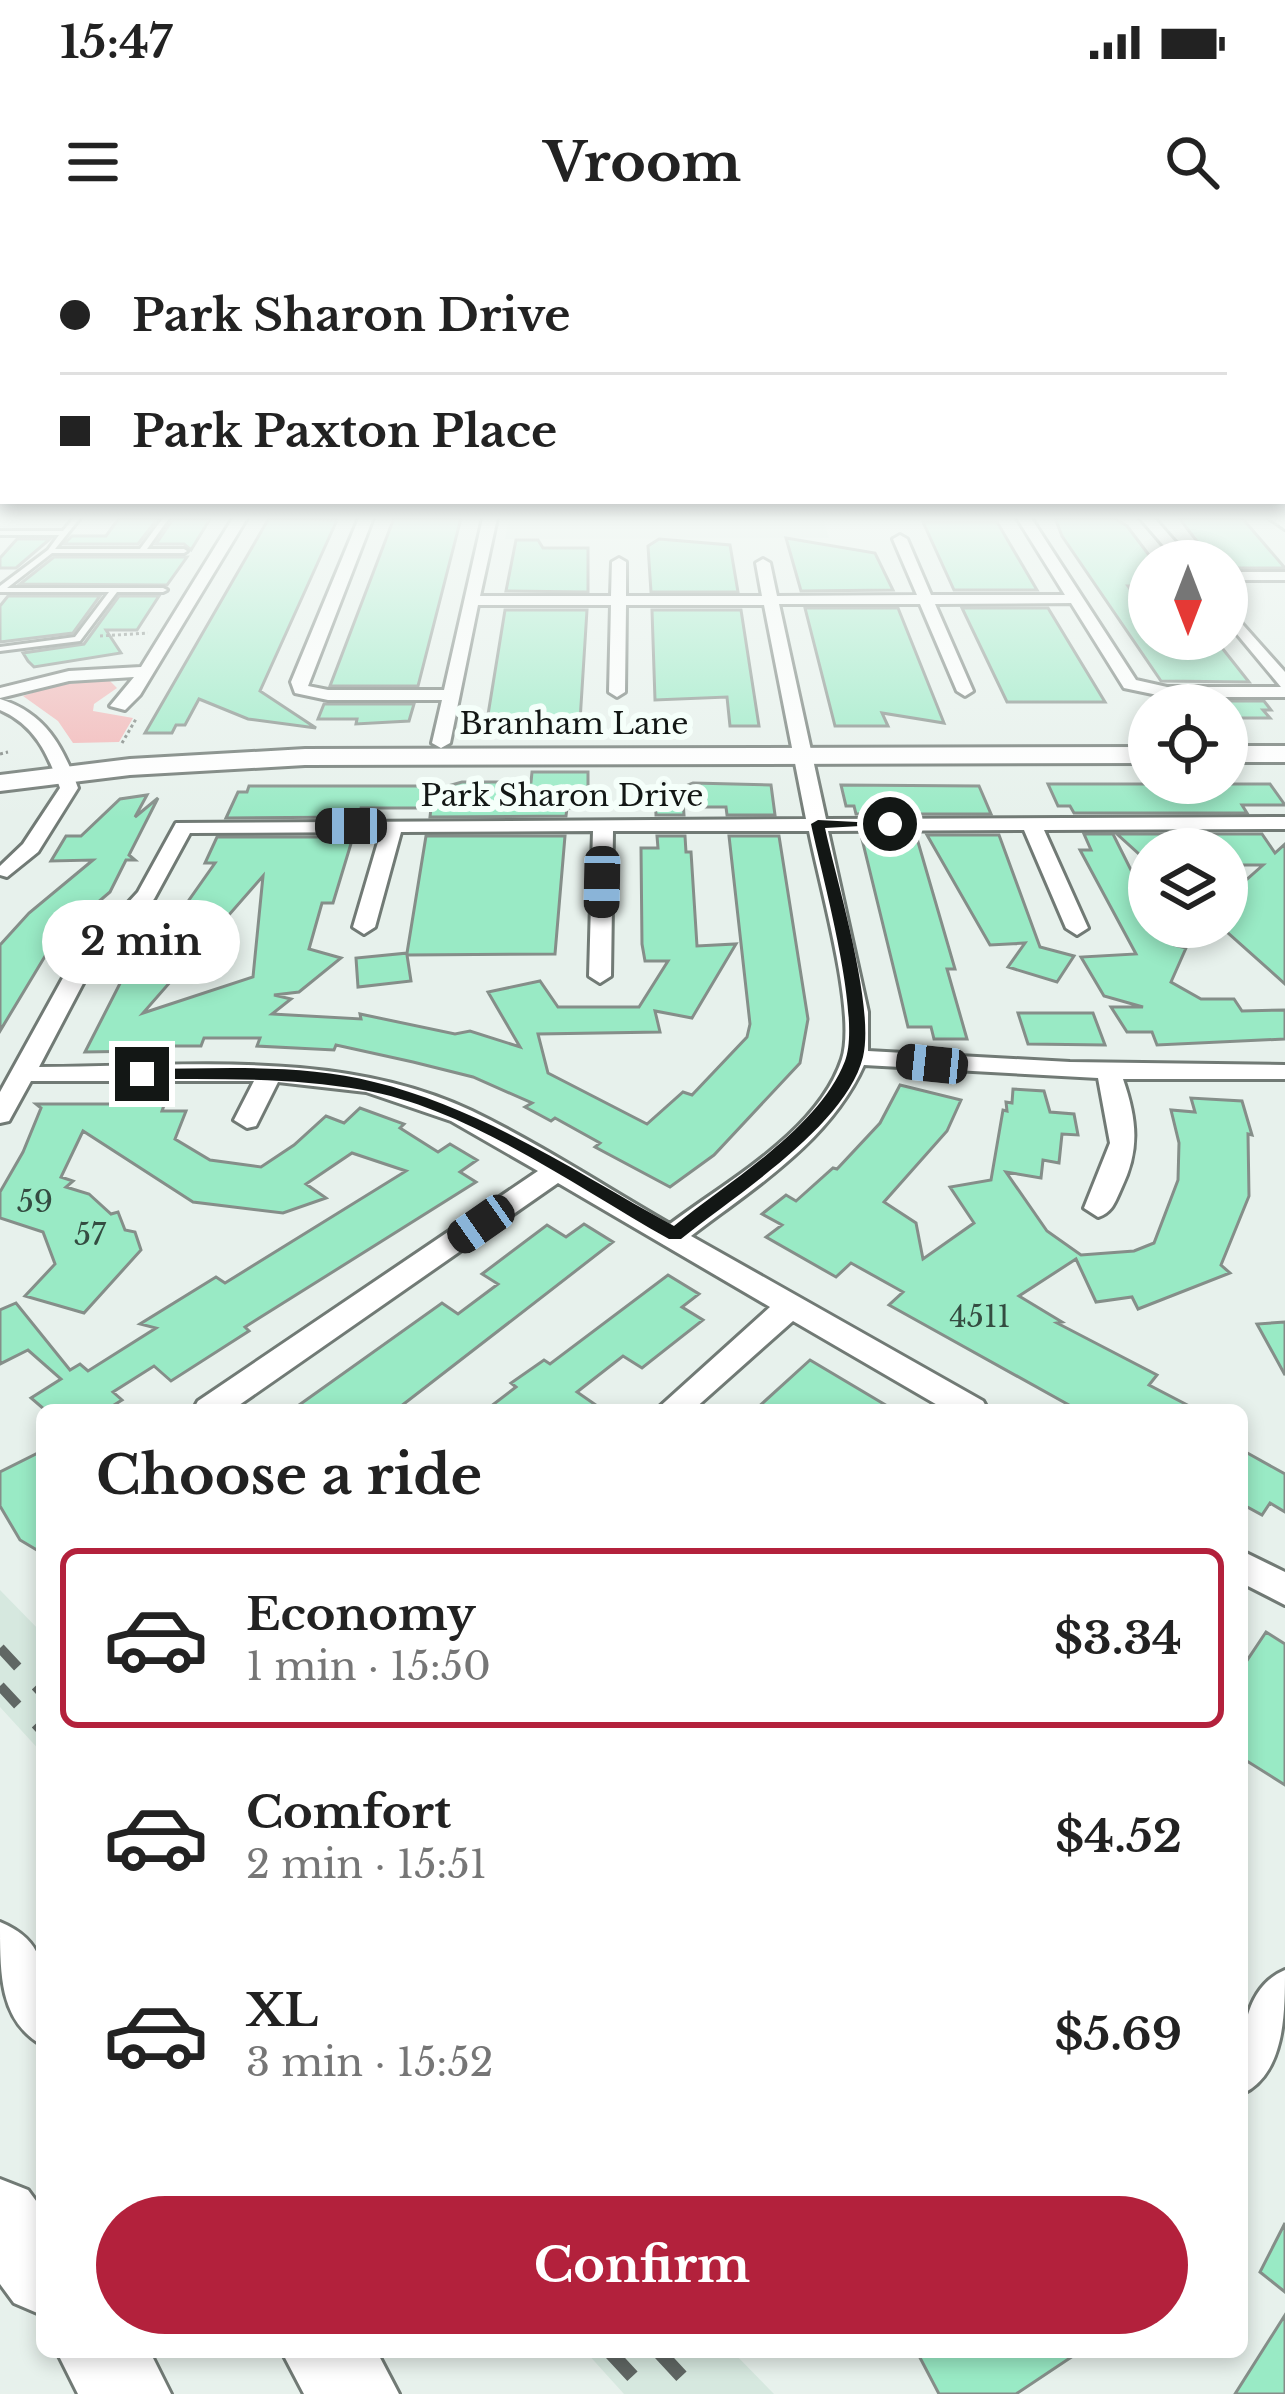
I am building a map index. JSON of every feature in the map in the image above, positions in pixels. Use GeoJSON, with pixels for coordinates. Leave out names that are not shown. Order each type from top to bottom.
{"type":"FeatureCollection","features":[{"type":"Feature","properties":{"kind":"main road","name":"Branham Lane"},"geometry":{"type":"LineString","coordinates":[[4,761],[63,768],[305,757],[1128,741]]}},
{"type":"Feature","properties":{"kind":"main road"},"geometry":{"type":"LineString","coordinates":[[1248,741],[1285,741]]}},
{"type":"Feature","properties":{"kind":"main road","name":"Branham Lane"},"geometry":{"type":"LineString","coordinates":[[0,783],[63,768],[209,747],[441,743],[1128,755]]}},
{"type":"Feature","properties":{"kind":"main road"},"geometry":{"type":"LineString","coordinates":[[1248,754],[1285,754]]}},
{"type":"Feature","properties":{"kind":"main road"},"geometry":{"type":"LineString","coordinates":[[0,1957],[36,2002]]}},
{"type":"Feature","properties":{"kind":"main road"},"geometry":{"type":"LineString","coordinates":[[0,2218],[36,2267]]}},
{"type":"Feature","properties":{"kind":"main road"},"geometry":{"type":"LineString","coordinates":[[102,2358],[129,2394]]}},
{"type":"Feature","properties":{"kind":"main road"},"geometry":{"type":"LineString","coordinates":[[328,2358],[357,2394]]}},
{"type":"Feature","properties":{"kind":"street"},"geometry":{"type":"LineString","coordinates":[[119,706],[178,619]]}},
{"type":"Feature","properties":{"kind":"street"},"geometry":{"type":"LineString","coordinates":[[324,619],[298,682],[301,689],[328,695],[454,695]]}},
{"type":"Feature","properties":{"kind":"street"},"geometry":{"type":"LineString","coordinates":[[441,743],[469,619]]}},
{"type":"Feature","properties":{"kind":"street"},"geometry":{"type":"LineString","coordinates":[[617,692],[619,619]]}},
{"type":"Feature","properties":{"kind":"street"},"geometry":{"type":"LineString","coordinates":[[675,1234],[815,1121],[855,1057],[856,1012],[775,619]]}},
{"type":"Feature","properties":{"kind":"street"},"geometry":{"type":"LineString","coordinates":[[934,619],[965,691]]}},
{"type":"Feature","properties":{"kind":"street"},"geometry":{"type":"LineString","coordinates":[[1086,619],[1125,679],[1140,688],[1285,688]]}},
{"type":"Feature","properties":{"kind":"street"},"geometry":{"type":"LineString","coordinates":[[1248,640],[1285,688]]}},
{"type":"Feature","properties":{"kind":"street"},"geometry":{"type":"LineString","coordinates":[[0,693],[69,676],[145,672]]}},
{"type":"Feature","properties":{"kind":"street"},"geometry":{"type":"LineString","coordinates":[[0,704],[50,736],[69,788],[31,848],[2,873]]}},
{"type":"Feature","properties":{"kind":"street","name":"Park Sharon Drive"},"geometry":{"type":"LineString","coordinates":[[0,1115],[80,967],[147,895],[183,827],[1285,823]]}},
{"type":"Feature","properties":{"kind":"street"},"geometry":{"type":"LineString","coordinates":[[1031,824],[1077,928]]}},
{"type":"Feature","properties":{"kind":"street"},"geometry":{"type":"LineString","coordinates":[[600,976],[603,825]]}},
{"type":"Feature","properties":{"kind":"street"},"geometry":{"type":"LineString","coordinates":[[364,927],[393,826]]}},
{"type":"Feature","properties":{"kind":"street"},"geometry":{"type":"LineString","coordinates":[[855,1057],[1109,1075],[1285,1072]]}},
{"type":"Feature","properties":{"kind":"street"},"geometry":{"type":"LineString","coordinates":[[22,1074],[270,1074],[369,1085],[460,1115],[675,1234],[962,1404]]}},
{"type":"Feature","properties":{"kind":"street"},"geometry":{"type":"LineString","coordinates":[[247,1120],[270,1074]]}},
{"type":"Feature","properties":{"kind":"street"},"geometry":{"type":"LineString","coordinates":[[1098,1208],[1123,1160],[1126,1122],[1109,1075]]}},
{"type":"Feature","properties":{"kind":"street"},"geometry":{"type":"LineString","coordinates":[[218,1404],[558,1171]]}},
{"type":"Feature","properties":{"kind":"street"},"geometry":{"type":"LineString","coordinates":[[678,1404],[793,1304]]}},
{"type":"Feature","properties":{"kind":"street"},"geometry":{"type":"LineString","coordinates":[[1248,1569],[1285,1590]]}},
{"type":"Feature","properties":{"kind":"street"},"geometry":{"type":"LineString","coordinates":[[1248,2060],[1285,1992]]}},
{"type":"Feature","properties":{"kind":"lane"},"geometry":{"type":"LineString","coordinates":[[0,649],[80,636],[93,619]]}},
{"type":"Feature","properties":{"kind":"path"},"geometry":{"type":"LineString","coordinates":[[80,636],[148,633]]}},
{"type":"Feature","properties":{"kind":"path"},"geometry":{"type":"LineString","coordinates":[[122,743],[142,708]]}},
{"type":"Feature","properties":{"kind":"path"},"geometry":{"type":"LineString","coordinates":[[0,754],[4,761]]}},
{"type":"Feature","properties":{"kind":"shaded area"},"geometry":{"type":"Polygon","coordinates":[[[109,680],[117,688],[94,704],[93,711],[133,718],[119,742],[73,743],[58,721],[23,696],[56,685],[109,680]]]}},
{"type":"Feature","properties":{"kind":"shaded area"},"geometry":{"type":"Polygon","coordinates":[[[0,1590],[36,1627],[36,1746],[0,1707],[0,1590]]]}},
{"type":"Feature","properties":{"kind":"shaded area"},"geometry":{"type":"Polygon","coordinates":[[[591,2358],[739,2358],[774,2394],[624,2394],[591,2358]]]}},
{"type":"Feature","properties":{"kind":"building"},"geometry":{"type":"Polygon","coordinates":[[[0,619],[84,619],[73,633],[0,642],[0,619]]]}},
{"type":"Feature","properties":{"kind":"building"},"geometry":{"type":"Polygon","coordinates":[[[103,619],[144,619],[137,630],[106,630],[121,653],[34,667],[23,653],[84,644],[103,619]]]}},
{"type":"Feature","properties":{"kind":"building"},"geometry":{"type":"Polygon","coordinates":[[[211,619],[293,619],[260,691],[316,728],[248,719],[199,699],[185,725],[176,725],[172,733],[145,733],[211,619]]]}},
{"type":"Feature","properties":{"kind":"building"},"geometry":{"type":"Polygon","coordinates":[[[356,619],[435,619],[418,686],[330,686],[356,619]]]}},
{"type":"Feature","properties":{"kind":"building"},"geometry":{"type":"Polygon","coordinates":[[[504,619],[586,619],[580,721],[486,727],[504,619]]]}},
{"type":"Feature","properties":{"kind":"building"},"geometry":{"type":"Polygon","coordinates":[[[652,619],[742,619],[759,726],[730,726],[727,697],[655,700],[652,619]]]}},
{"type":"Feature","properties":{"kind":"building"},"geometry":{"type":"Polygon","coordinates":[[[808,619],[902,619],[944,723],[882,713],[888,726],[835,726],[808,619]]]}},
{"type":"Feature","properties":{"kind":"building"},"geometry":{"type":"Polygon","coordinates":[[[967,619],[1054,619],[1105,702],[1007,702],[967,619]]]}},
{"type":"Feature","properties":{"kind":"building"},"geometry":{"type":"Polygon","coordinates":[[[1147,660],[1232,660],[1249,682],[1161,681],[1147,660]]]}},
{"type":"Feature","properties":{"kind":"building"},"geometry":{"type":"Polygon","coordinates":[[[1248,701],[1264,701],[1271,710],[1263,710],[1270,718],[1248,718],[1248,701]]]}},
{"type":"Feature","properties":{"kind":"building"},"geometry":{"type":"Polygon","coordinates":[[[324,704],[414,704],[409,721],[356,724],[357,719],[318,719],[324,704]]]}},
{"type":"Feature","properties":{"kind":"building"},"geometry":{"type":"Polygon","coordinates":[[[532,772],[588,772],[588,808],[567,808],[566,816],[430,817],[431,808],[361,808],[358,817],[226,818],[238,792],[247,792],[249,786],[531,782],[532,772]]]}},
{"type":"Feature","properties":{"kind":"building"},"geometry":{"type":"Polygon","coordinates":[[[1048,784],[1128,784],[1128,804],[1248,804],[1248,784],[1270,784],[1285,805],[1242,805],[1247,813],[1074,813],[1070,806],[1058,806],[1048,784]]]}},
{"type":"Feature","properties":{"kind":"building"},"geometry":{"type":"Polygon","coordinates":[[[688,785],[771,785],[775,815],[727,815],[726,807],[689,807],[688,785]]]}},
{"type":"Feature","properties":{"kind":"building"},"geometry":{"type":"Polygon","coordinates":[[[841,785],[979,786],[991,814],[856,814],[854,806],[846,806],[841,785]]]}},
{"type":"Feature","properties":{"kind":"building"},"geometry":{"type":"Polygon","coordinates":[[[655,787],[682,787],[684,815],[656,815],[655,787]]]}},
{"type":"Feature","properties":{"kind":"building"},"geometry":{"type":"Polygon","coordinates":[[[147,795],[135,817],[158,798],[129,855],[135,860],[126,860],[110,892],[56,938],[0,1031],[0,945],[29,913],[93,860],[51,861],[66,836],[81,836],[120,799],[147,795]]]}},
{"type":"Feature","properties":{"kind":"building"},"geometry":{"type":"Polygon","coordinates":[[[1084,834],[1113,834],[1128,864],[1128,939],[1080,850],[1091,850],[1084,834]]]}},
{"type":"Feature","properties":{"kind":"building"},"geometry":{"type":"Polygon","coordinates":[[[1248,834],[1262,834],[1275,853],[1285,844],[1285,984],[1245,948],[1248,878],[1263,865],[1248,865],[1248,834]]]}},
{"type":"Feature","properties":{"kind":"building"},"geometry":{"type":"Polygon","coordinates":[[[861,835],[916,835],[955,969],[947,969],[967,1039],[934,1039],[931,1027],[908,1027],[861,835]]]}},
{"type":"Feature","properties":{"kind":"building"},"geometry":{"type":"Polygon","coordinates":[[[927,835],[999,835],[1040,947],[1074,956],[1057,982],[1008,967],[1025,943],[990,945],[927,835]]]}},
{"type":"Feature","properties":{"kind":"building"},"geometry":{"type":"Polygon","coordinates":[[[426,836],[565,836],[555,954],[407,955],[411,981],[358,987],[356,958],[407,953],[426,836]]]}},
{"type":"Feature","properties":{"kind":"building"},"geometry":{"type":"Polygon","coordinates":[[[657,836],[685,836],[686,852],[691,852],[697,946],[736,944],[692,1018],[655,1011],[660,1032],[538,1034],[548,1073],[647,1124],[683,1092],[692,1095],[747,1037],[750,1024],[729,836],[779,836],[808,1019],[800,1063],[714,1155],[670,1187],[595,1147],[600,1143],[555,1118],[551,1121],[525,1107],[532,1103],[473,1077],[413,1062],[336,1045],[334,1050],[257,1046],[260,1038],[204,1038],[201,1046],[85,1052],[133,958],[184,907],[215,863],[205,863],[217,837],[353,837],[333,903],[322,903],[309,949],[341,958],[299,992],[274,995],[291,999],[272,1014],[361,1019],[360,1014],[455,1034],[470,1031],[520,1047],[488,992],[540,981],[558,1007],[639,1007],[668,961],[645,961],[642,944],[641,848],[658,848],[657,836]],[[263,876],[143,1013],[253,977],[263,876]]]}},
{"type":"Feature","properties":{"kind":"building"},"geometry":{"type":"Polygon","coordinates":[[[1133,948],[1186,948],[1171,982],[1201,999],[1234,999],[1242,1011],[1285,1010],[1285,1039],[1157,1045],[1152,1032],[1127,1032],[1111,1007],[1143,1007],[1104,996],[1081,957],[1136,954],[1133,948]]]}},
{"type":"Feature","properties":{"kind":"building"},"geometry":{"type":"Polygon","coordinates":[[[1018,1013],[1093,1013],[1105,1045],[1028,1044],[1018,1013]]]}},
{"type":"Feature","properties":{"kind":"building"},"geometry":{"type":"Polygon","coordinates":[[[900,1085],[961,1100],[947,1131],[884,1202],[916,1223],[923,1259],[974,1223],[950,1187],[991,1180],[1003,1110],[1007,1111],[1006,1102],[1012,1103],[1013,1089],[1044,1091],[1050,1112],[1074,1114],[1078,1135],[1062,1134],[1059,1163],[1043,1160],[1041,1178],[1006,1172],[1047,1231],[1081,1255],[1134,1251],[1154,1243],[1178,1180],[1179,1143],[1171,1110],[1195,1112],[1191,1098],[1242,1101],[1252,1135],[1248,1134],[1249,1196],[1221,1265],[1230,1273],[1138,1309],[1132,1297],[1096,1302],[1076,1259],[1019,1296],[1062,1322],[1057,1323],[1157,1375],[1149,1385],[1185,1404],[1067,1404],[889,1305],[903,1292],[851,1263],[836,1277],[766,1237],[782,1225],[762,1214],[786,1195],[796,1201],[837,1169],[880,1123],[900,1085]]]}},
{"type":"Feature","properties":{"kind":"building"},"geometry":{"type":"Polygon","coordinates":[[[132,1097],[167,1097],[162,1111],[186,1111],[175,1139],[210,1160],[261,1167],[326,1116],[344,1123],[360,1108],[404,1124],[400,1128],[438,1152],[450,1144],[477,1160],[460,1172],[476,1182],[245,1327],[249,1331],[171,1381],[154,1366],[113,1392],[122,1400],[116,1404],[38,1404],[31,1398],[61,1379],[28,1350],[0,1364],[0,1310],[16,1303],[70,1370],[80,1364],[88,1371],[156,1328],[140,1324],[216,1277],[225,1283],[406,1171],[352,1153],[306,1184],[326,1198],[283,1213],[193,1202],[83,1131],[61,1177],[73,1181],[66,1187],[89,1194],[111,1214],[118,1212],[125,1230],[135,1232],[141,1250],[84,1313],[25,1296],[55,1264],[43,1232],[0,1218],[0,1192],[41,1108],[36,1104],[129,1104],[132,1097]]]}},
{"type":"Feature","properties":{"kind":"building"},"geometry":{"type":"Polygon","coordinates":[[[584,1224],[613,1242],[404,1404],[300,1404],[442,1303],[458,1314],[498,1284],[482,1274],[547,1225],[566,1237],[584,1224]]]}},
{"type":"Feature","properties":{"kind":"building"},"geometry":{"type":"Polygon","coordinates":[[[668,1275],[699,1294],[682,1307],[703,1320],[642,1368],[623,1356],[577,1392],[594,1404],[494,1404],[516,1387],[511,1383],[544,1360],[550,1364],[668,1275]]]}},
{"type":"Feature","properties":{"kind":"building"},"geometry":{"type":"Polygon","coordinates":[[[1285,1322],[1285,1375],[1257,1324],[1285,1322]]]}},
{"type":"Feature","properties":{"kind":"building"},"geometry":{"type":"Polygon","coordinates":[[[810,1360],[884,1404],[762,1404],[810,1360]]]}},
{"type":"Feature","properties":{"kind":"building"},"geometry":{"type":"Polygon","coordinates":[[[1248,1453],[1285,1474],[1285,1512],[1270,1503],[1262,1515],[1248,1507],[1248,1453]]]}},
{"type":"Feature","properties":{"kind":"building"},"geometry":{"type":"Polygon","coordinates":[[[36,1454],[36,1549],[20,1540],[0,1506],[0,1472],[36,1454]]]}},
{"type":"Feature","properties":{"kind":"building"},"geometry":{"type":"Polygon","coordinates":[[[1266,1632],[1285,1644],[1285,1785],[1248,1762],[1248,1659],[1266,1632]]]}},
{"type":"Feature","properties":{"kind":"building"},"geometry":{"type":"Polygon","coordinates":[[[1285,2223],[1285,2292],[1260,2272],[1285,2223]]]}},
{"type":"Feature","properties":{"kind":"building"},"geometry":{"type":"Polygon","coordinates":[[[1285,2315],[1285,2394],[1235,2394],[1285,2315]]]}},
{"type":"Feature","properties":{"kind":"building"},"geometry":{"type":"Polygon","coordinates":[[[920,2358],[1070,2358],[1016,2394],[939,2394],[920,2358]]]}},
{"type":"Feature","properties":{"kind":"railway"},"geometry":{"type":"LineString","coordinates":[[0,1648],[36,1687]]}},
{"type":"Feature","properties":{"kind":"railway"},"geometry":{"type":"LineString","coordinates":[[0,1686],[36,1725]]}},
{"type":"Feature","properties":{"kind":"railway"},"geometry":{"type":"LineString","coordinates":[[616,2358],[649,2394]]}},
{"type":"Feature","properties":{"kind":"railway"},"geometry":{"type":"LineString","coordinates":[[665,2358],[698,2394]]}},
{"type":"Feature","properties":{"kind":"route"},"geometry":{"type":"LineString","coordinates":[[142,1074],[270,1074],[369,1085],[460,1115],[675,1234],[815,1121],[855,1057],[856,1012],[818,824],[890,824]]}}]}
